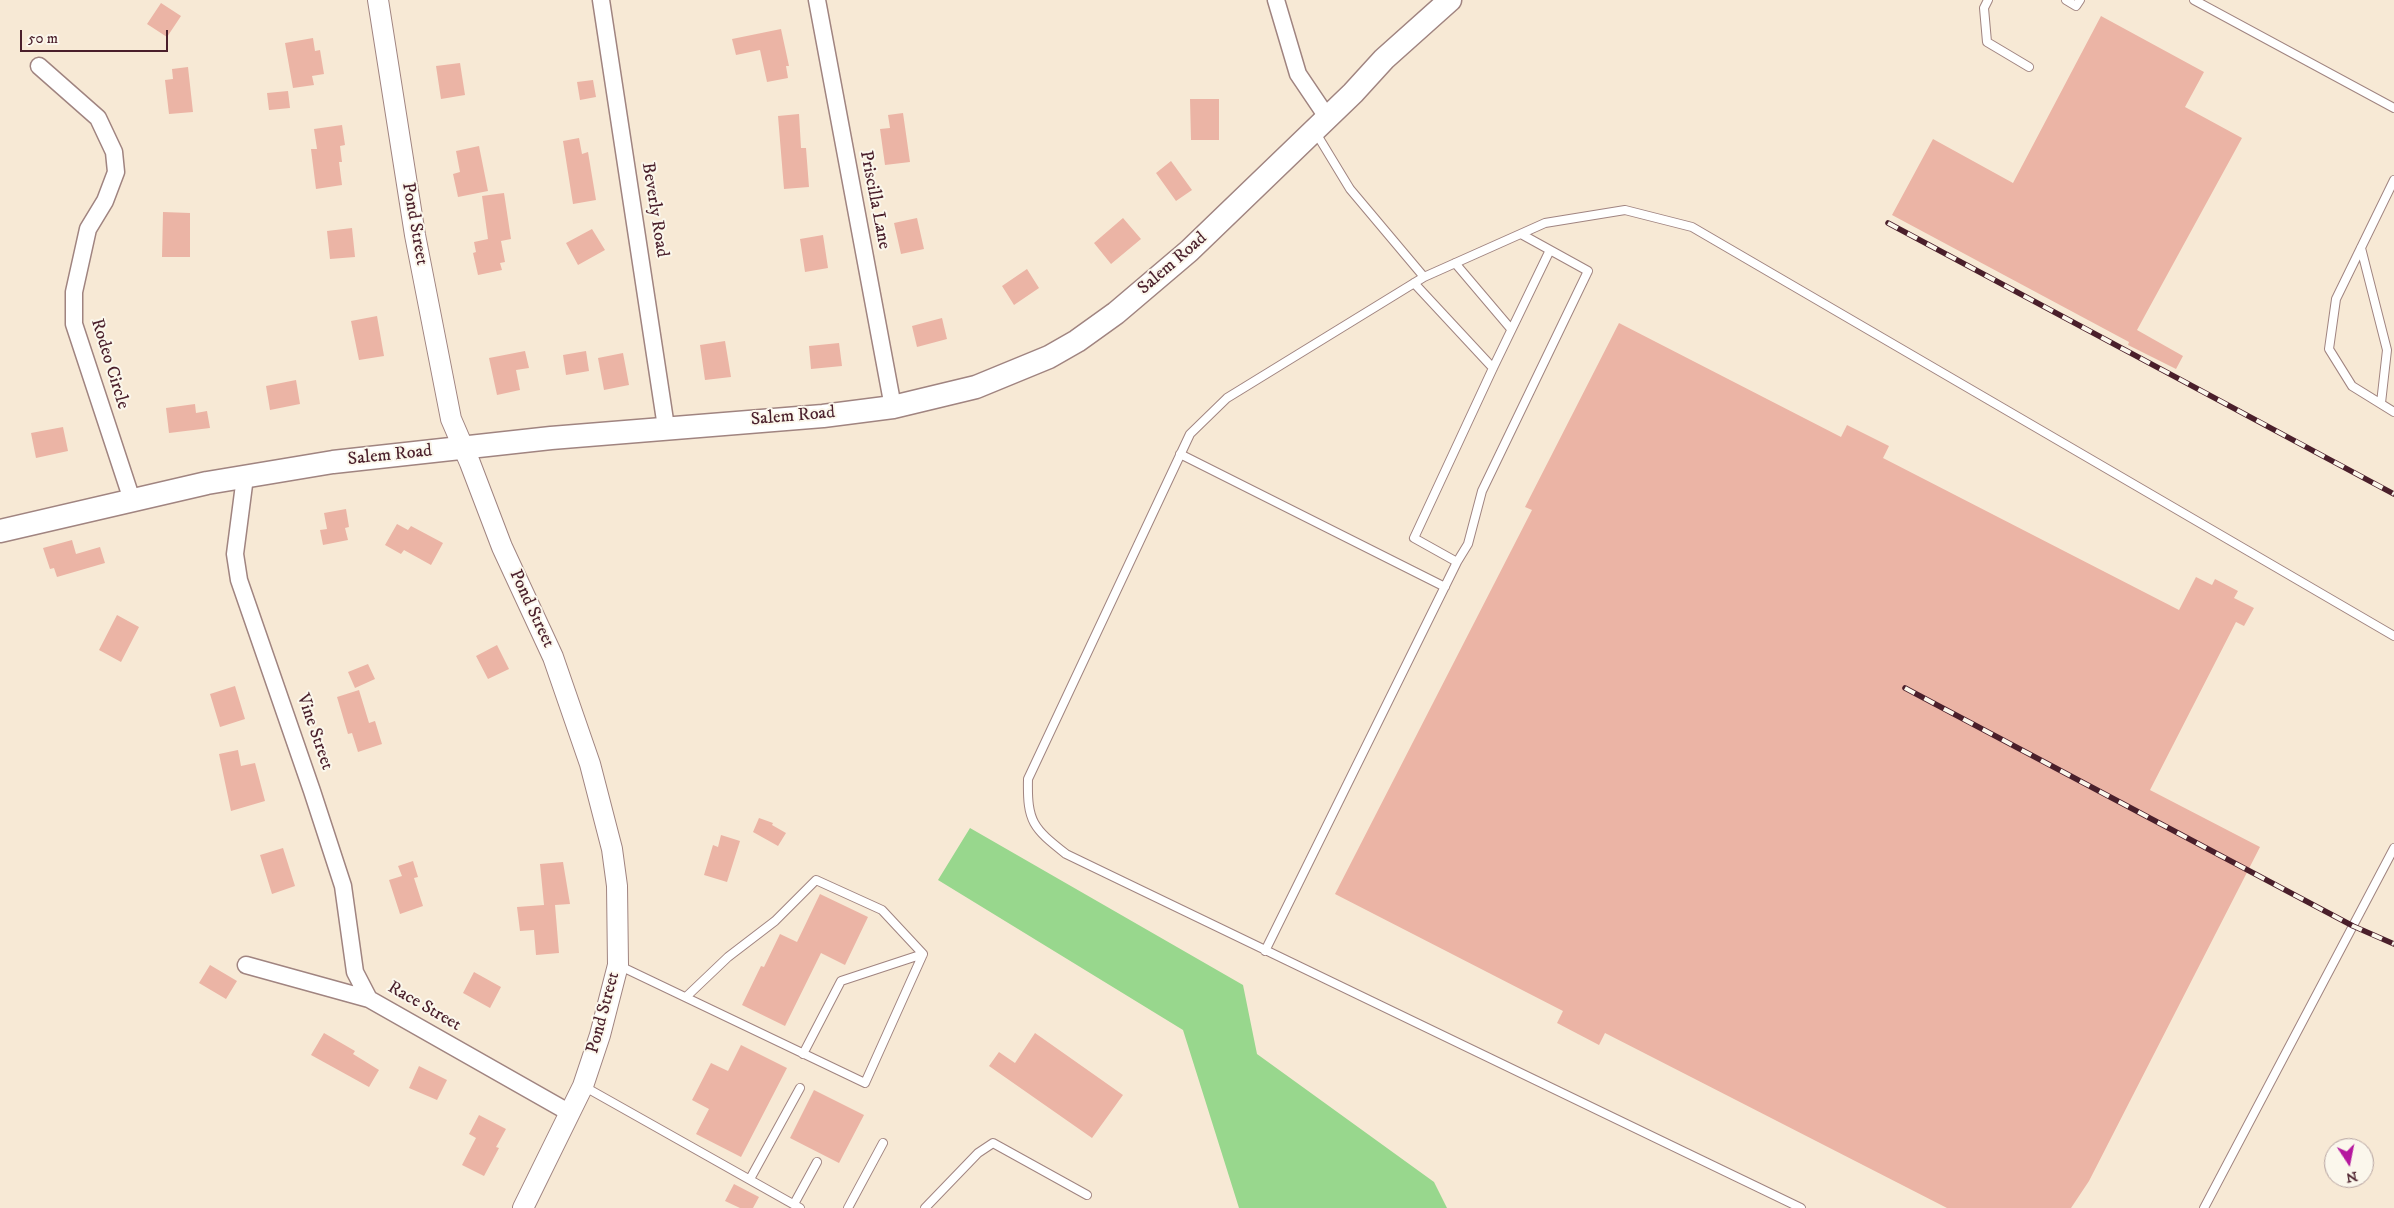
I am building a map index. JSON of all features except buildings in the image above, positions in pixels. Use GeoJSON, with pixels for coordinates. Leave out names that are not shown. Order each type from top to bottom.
{"type":"FeatureCollection","features":[{"type":"Feature","properties":{"kind":"main road","name":"Salem Road"},"geometry":{"type":"LineString","coordinates":[[0,531],[132,500],[245,477],[333,462],[666,427],[823,416],[893,407],[976,387],[1013,374],[1077,341],[1116,313],[1189,251],[1320,123],[1354,93],[1384,59],[1450,0]]}},
{"type":"Feature","properties":{"kind":"street","name":"Pond Street"},"geometry":{"type":"LineString","coordinates":[[378,0],[415,235],[451,419],[502,548],[553,657],[590,764],[612,849],[617,886],[618,965],[600,1035],[583,1086],[523,1208]]}},
{"type":"Feature","properties":{"kind":"street","name":"Beverly Road"},"geometry":{"type":"LineString","coordinates":[[601,0],[666,427]]}},
{"type":"Feature","properties":{"kind":"street","name":"Priscilla Lane"},"geometry":{"type":"LineString","coordinates":[[816,0],[893,407]]}},
{"type":"Feature","properties":{"kind":"street"},"geometry":{"type":"LineString","coordinates":[[1276,0],[1298,74],[1320,123]]}},
{"type":"Feature","properties":{"kind":"street","name":"Rodeo Circle"},"geometry":{"type":"LineString","coordinates":[[40,66],[98,118],[114,152],[116,172],[105,201],[88,229],[74,292],[74,324],[132,500]]}},
{"type":"Feature","properties":{"kind":"street","name":"Vine Street"},"geometry":{"type":"LineString","coordinates":[[245,477],[235,554],[239,580],[255,621],[343,886],[355,972],[369,1000]]}},
{"type":"Feature","properties":{"kind":"street","name":"Race Street"},"geometry":{"type":"LineString","coordinates":[[246,965],[369,1000],[570,1112]]}},
{"type":"Feature","properties":{"kind":"lane"},"geometry":{"type":"LineString","coordinates":[[1988,0],[1984,8],[1987,42],[2029,67]]}},
{"type":"Feature","properties":{"kind":"lane"},"geometry":{"type":"LineString","coordinates":[[2066,0],[2076,6],[2080,0]]}},
{"type":"Feature","properties":{"kind":"lane"},"geometry":{"type":"LineString","coordinates":[[2194,0],[2394,108]]}},
{"type":"Feature","properties":{"kind":"lane"},"geometry":{"type":"LineString","coordinates":[[1320,123],[1350,189],[1424,277]]}},
{"type":"Feature","properties":{"kind":"lane"},"geometry":{"type":"LineString","coordinates":[[2394,180],[2336,299],[2329,349],[2352,386],[2394,412]]}},
{"type":"Feature","properties":{"kind":"lane"},"geometry":{"type":"LineString","coordinates":[[1802,1208],[1066,854],[1047,840],[1032,821],[1027,799],[1028,779],[1190,434],[1227,398],[1424,277],[1545,223],[1626,210],[1692,227],[2394,636]]}},
{"type":"Feature","properties":{"kind":"lane"},"geometry":{"type":"LineString","coordinates":[[1266,951],[1457,562],[1468,544],[1482,491],[1588,272],[1521,234]]}},
{"type":"Feature","properties":{"kind":"lane"},"geometry":{"type":"LineString","coordinates":[[2361,248],[2387,350],[2381,404]]}},
{"type":"Feature","properties":{"kind":"lane"},"geometry":{"type":"LineString","coordinates":[[1457,562],[1414,538],[1511,329],[1550,250]]}},
{"type":"Feature","properties":{"kind":"lane"},"geometry":{"type":"LineString","coordinates":[[1455,263],[1511,329]]}},
{"type":"Feature","properties":{"kind":"lane"},"geometry":{"type":"LineString","coordinates":[[1414,283],[1493,368]]}},
{"type":"Feature","properties":{"kind":"lane"},"geometry":{"type":"LineString","coordinates":[[1180,454],[1445,587]]}},
{"type":"Feature","properties":{"kind":"lane"},"geometry":{"type":"LineString","coordinates":[[2204,1208],[2394,848]]}},
{"type":"Feature","properties":{"kind":"lane"},"geometry":{"type":"LineString","coordinates":[[686,997],[728,957],[775,921],[816,880],[882,910],[922,954]]}},
{"type":"Feature","properties":{"kind":"lane"},"geometry":{"type":"LineString","coordinates":[[618,965],[864,1083],[922,954]]}},
{"type":"Feature","properties":{"kind":"lane"},"geometry":{"type":"LineString","coordinates":[[803,1054],[841,981],[922,954]]}},
{"type":"Feature","properties":{"kind":"lane"},"geometry":{"type":"LineString","coordinates":[[583,1086],[797,1206],[817,1162]]}},
{"type":"Feature","properties":{"kind":"lane"},"geometry":{"type":"LineString","coordinates":[[750,1179],[800,1088]]}},
{"type":"Feature","properties":{"kind":"lane"},"geometry":{"type":"LineString","coordinates":[[925,1208],[978,1153],[993,1143],[1087,1195]]}},
{"type":"Feature","properties":{"kind":"lane"},"geometry":{"type":"LineString","coordinates":[[848,1208],[883,1144]]}},
{"type":"Feature","properties":{"kind":"green space"},"geometry":{"type":"Polygon","coordinates":[[[970,828],[1243,985],[1257,1054],[1434,1182],[1447,1208],[1239,1208],[1183,1030],[938,880],[970,828]]]}},
{"type":"Feature","properties":{"kind":"railway"},"geometry":{"type":"LineString","coordinates":[[1888,223],[2394,494]]}},
{"type":"Feature","properties":{"kind":"railway"},"geometry":{"type":"LineString","coordinates":[[1905,688],[2353,926],[2394,944]]}}]}
